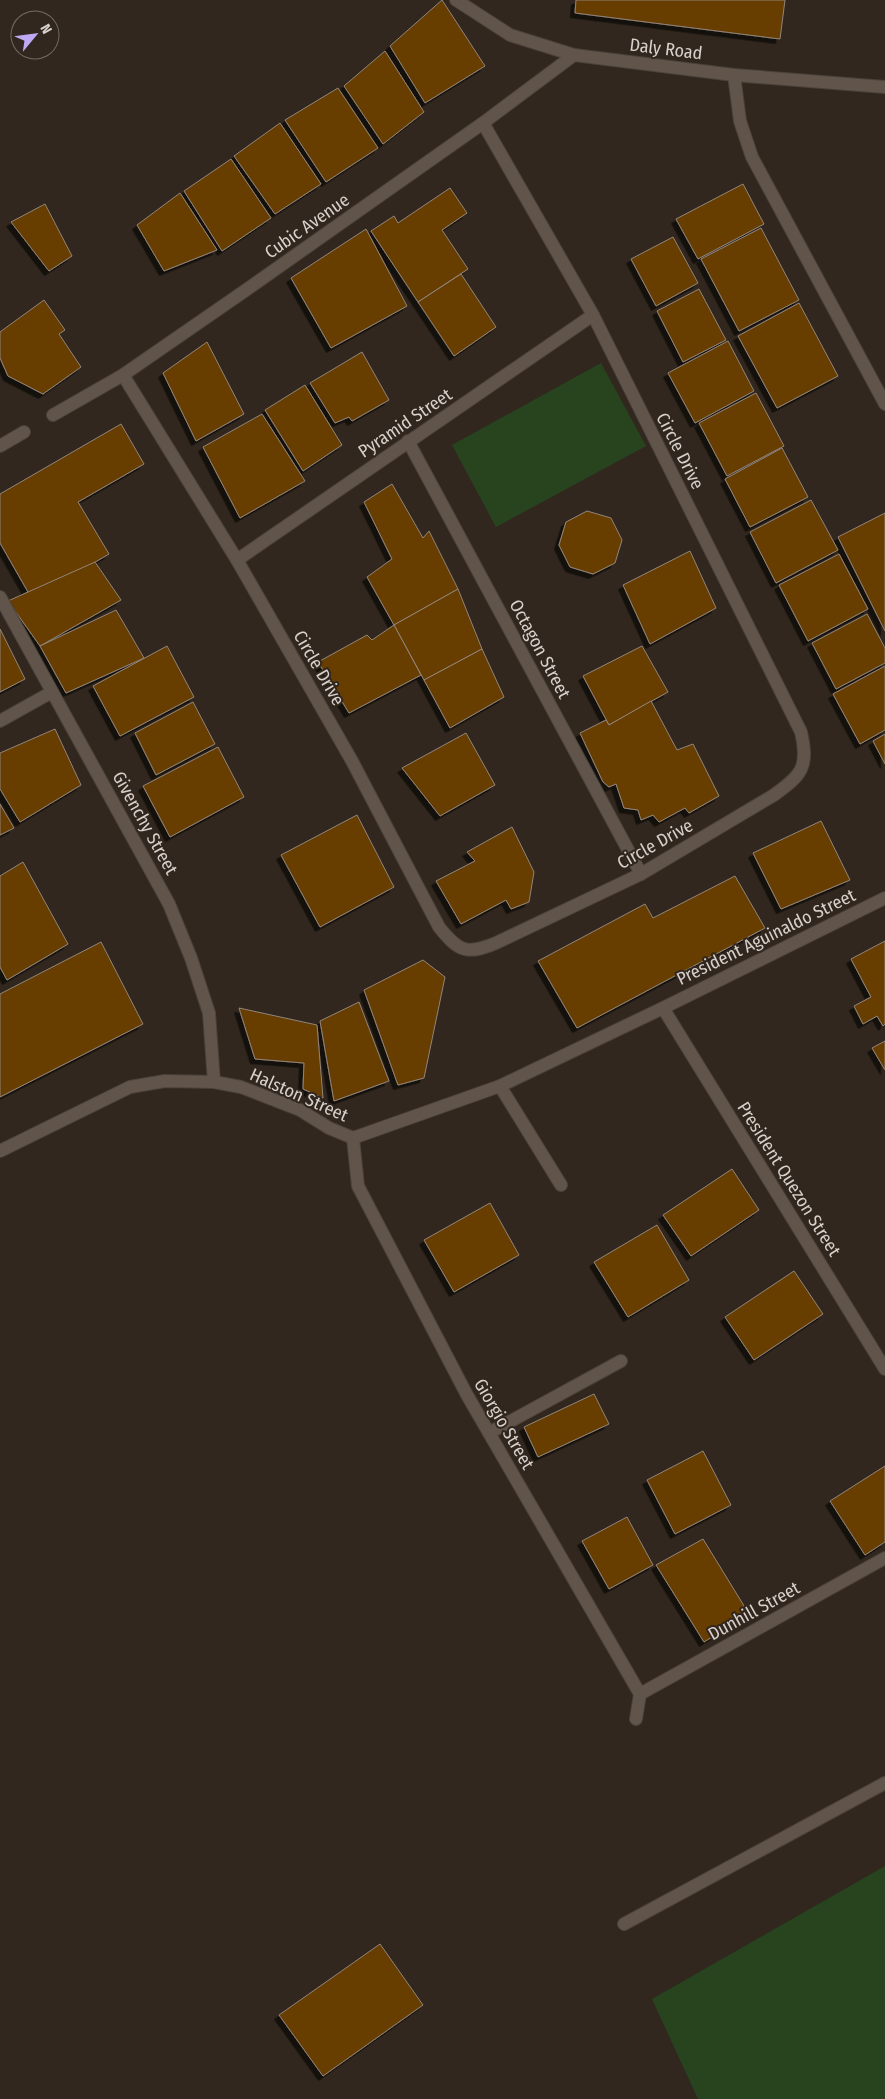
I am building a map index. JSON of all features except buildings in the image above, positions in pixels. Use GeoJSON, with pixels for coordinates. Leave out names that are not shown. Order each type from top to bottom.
{"type":"FeatureCollection","features":[{"type":"Feature","properties":{"kind":"street","name":"Daly Road"},"geometry":{"type":"LineString","coordinates":[[456,0],[510,35],[574,55],[734,75],[885,87]]}},
{"type":"Feature","properties":{"kind":"street","name":"Cubic Avenue"},"geometry":{"type":"LineString","coordinates":[[53,416],[123,375],[484,123],[574,55]]}},
{"type":"Feature","properties":{"kind":"street"},"geometry":{"type":"LineString","coordinates":[[734,75],[740,121],[752,157],[880,381],[885,404]]}},
{"type":"Feature","properties":{"kind":"street","name":"Circle Drive"},"geometry":{"type":"LineString","coordinates":[[123,375],[237,560],[352,761],[439,927],[450,942],[464,951],[479,950],[641,874],[789,785],[803,769],[805,750],[801,732],[593,316],[484,123]]}},
{"type":"Feature","properties":{"kind":"street","name":"Pyramid Street"},"geometry":{"type":"LineString","coordinates":[[237,560],[593,316]]}},
{"type":"Feature","properties":{"kind":"street"},"geometry":{"type":"LineString","coordinates":[[0,446],[24,432]]}},
{"type":"Feature","properties":{"kind":"street","name":"Octagon Street"},"geometry":{"type":"LineString","coordinates":[[408,441],[641,874]]}},
{"type":"Feature","properties":{"kind":"street","name":"Givenchy Street"},"geometry":{"type":"LineString","coordinates":[[0,597],[169,904],[191,958],[209,1012],[214,1082]]}},
{"type":"Feature","properties":{"kind":"street"},"geometry":{"type":"LineString","coordinates":[[0,721],[52,692]]}},
{"type":"Feature","properties":{"kind":"street","name":"President Aguinaldo Street"},"geometry":{"type":"LineString","coordinates":[[663,1008],[885,898]]}},
{"type":"Feature","properties":{"kind":"street","name":"Halston Street"},"geometry":{"type":"LineString","coordinates":[[0,1151],[130,1087],[164,1081],[214,1082],[241,1087],[300,1110],[329,1128],[353,1138],[500,1086],[663,1008]]}},
{"type":"Feature","properties":{"kind":"street","name":"President Quezon Street"},"geometry":{"type":"LineString","coordinates":[[663,1008],[885,1369]]}},
{"type":"Feature","properties":{"kind":"street"},"geometry":{"type":"LineString","coordinates":[[500,1086],[561,1185]]}},
{"type":"Feature","properties":{"kind":"street","name":"Giorgio Street"},"geometry":{"type":"LineString","coordinates":[[353,1138],[358,1186],[467,1395],[640,1694]]}},
{"type":"Feature","properties":{"kind":"street"},"geometry":{"type":"LineString","coordinates":[[489,1433],[621,1361]]}},
{"type":"Feature","properties":{"kind":"street","name":"Dunhill Street"},"geometry":{"type":"LineString","coordinates":[[640,1694],[885,1558]]}},
{"type":"Feature","properties":{"kind":"street"},"geometry":{"type":"LineString","coordinates":[[636,1719],[640,1694]]}},
{"type":"Feature","properties":{"kind":"street"},"geometry":{"type":"LineString","coordinates":[[624,1924],[885,1783]]}},
{"type":"Feature","properties":{"kind":"green space"},"geometry":{"type":"Polygon","coordinates":[[[601,363],[646,446],[496,527],[452,445],[601,363]]]}},
{"type":"Feature","properties":{"kind":"green space"},"geometry":{"type":"Polygon","coordinates":[[[885,1866],[885,2099],[698,2099],[652,1999],[885,1866]]]}}]}
